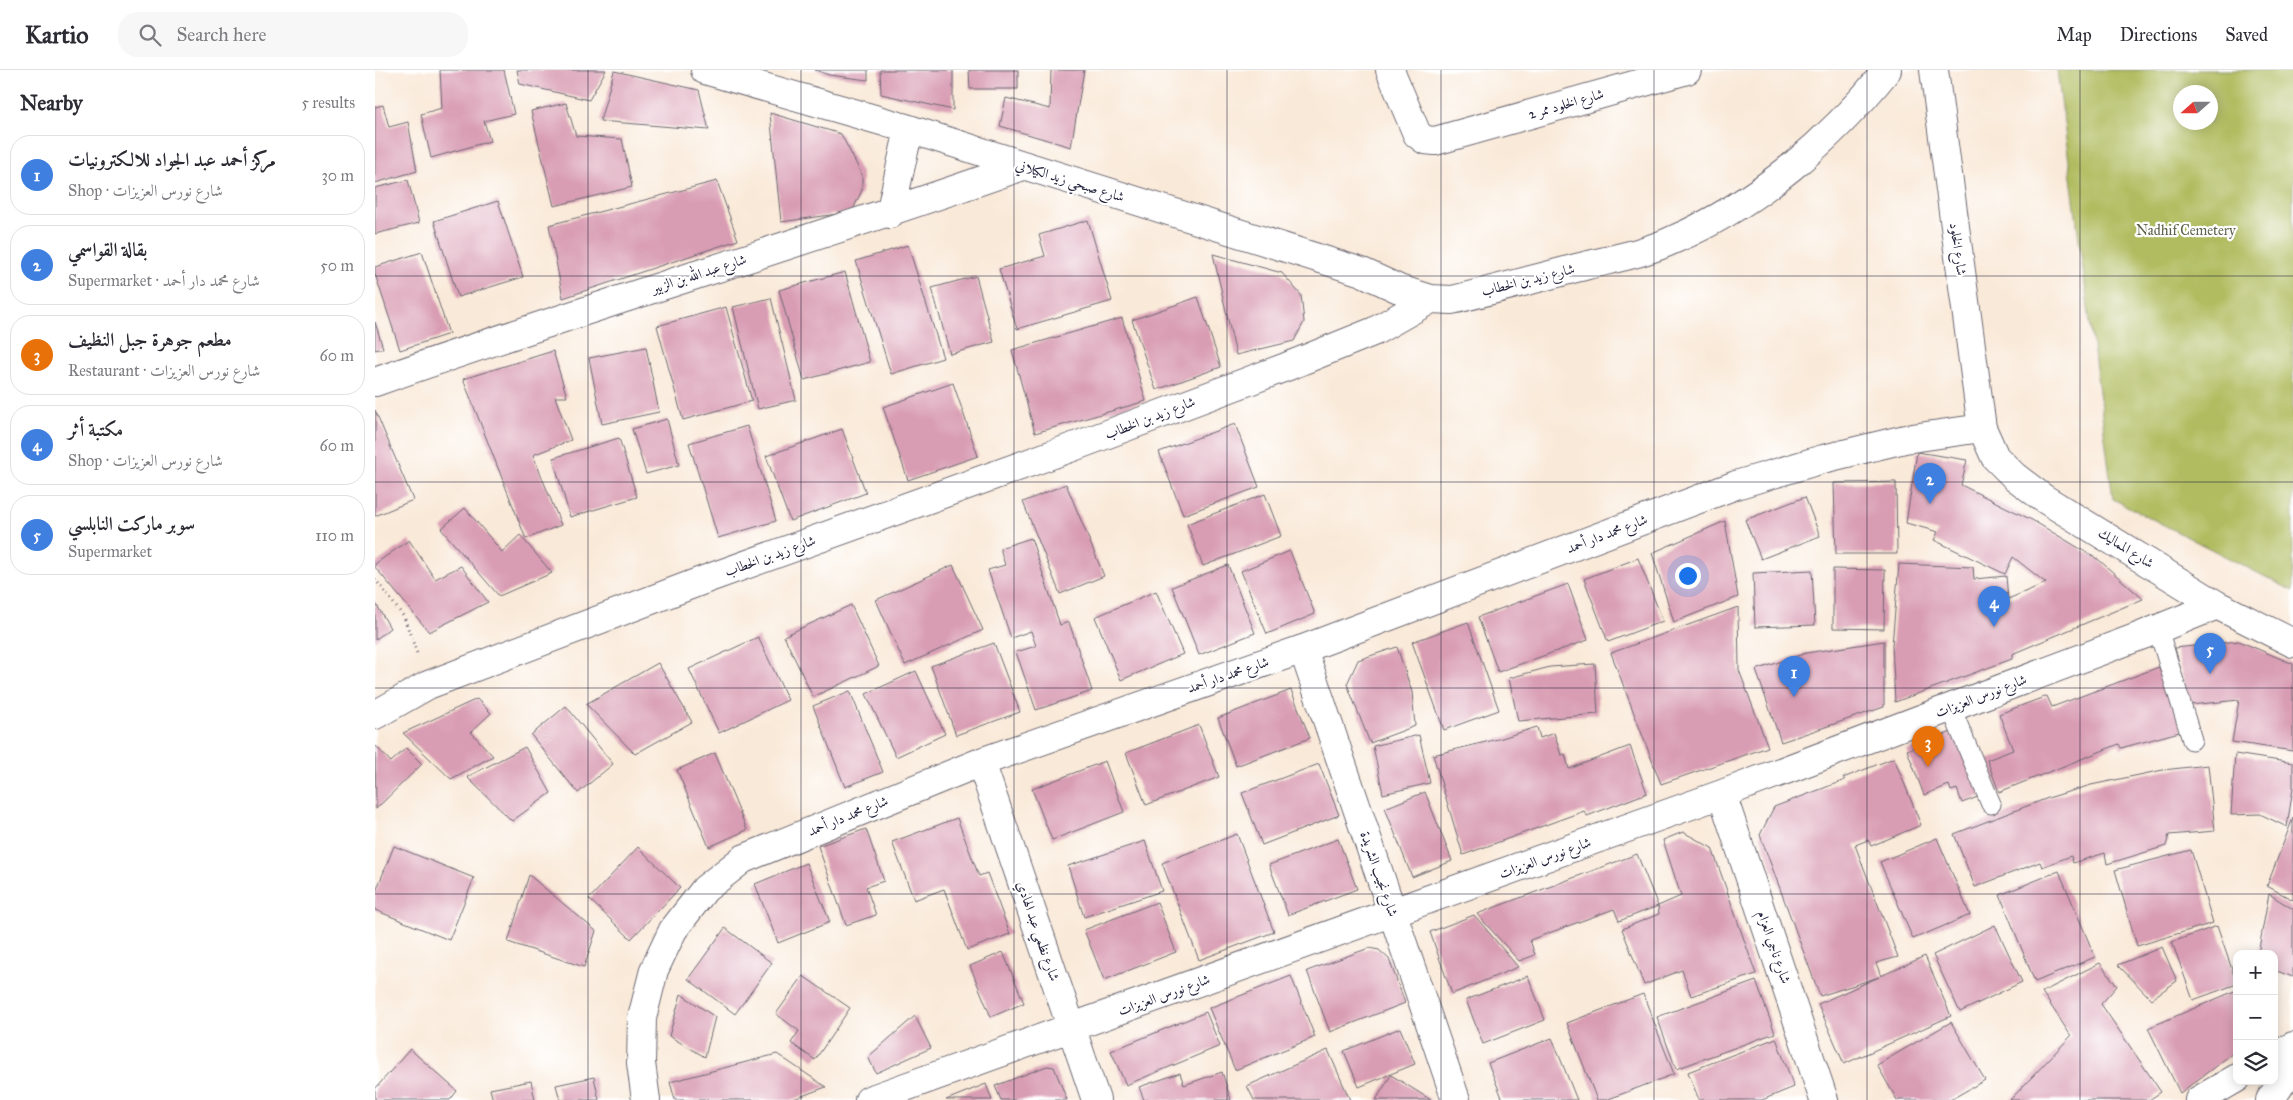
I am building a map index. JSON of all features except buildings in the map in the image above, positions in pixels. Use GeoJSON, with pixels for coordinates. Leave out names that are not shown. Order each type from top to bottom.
{"type":"FeatureCollection","features":[{"type":"Feature","properties":{"kind":"street","name":"شارع صبحي زيد الكيلاني"},"geometry":{"type":"LineString","coordinates":[[705,70],[909,129],[1362,272],[1399,289],[1441,300]]}},
{"type":"Feature","properties":{"kind":"street","name":"شارع الخلود ممر 2"},"geometry":{"type":"LineString","coordinates":[[1390,70],[1417,134],[1425,140],[1435,141],[1687,70]]}},
{"type":"Feature","properties":{"kind":"street","name":"شارع زيد بن الخطاب"},"geometry":{"type":"LineString","coordinates":[[375,715],[428,685],[709,578],[1286,367],[1375,331],[1441,300],[1625,256],[1674,240],[1719,218],[1758,192],[1812,149],[1859,106],[1887,70]]}},
{"type":"Feature","properties":{"kind":"street","name":"شارع الخلود"},"geometry":{"type":"LineString","coordinates":[[1934,70],[1981,428]]}},
{"type":"Feature","properties":{"kind":"street"},"geometry":{"type":"LineString","coordinates":[[890,214],[909,129]]}},
{"type":"Feature","properties":{"kind":"street","name":"شارع عبد الله بن الزبير"},"geometry":{"type":"LineString","coordinates":[[375,382],[557,320],[890,214],[1023,166]]}},
{"type":"Feature","properties":{"kind":"street","name":"شارع المماليك"},"geometry":{"type":"LineString","coordinates":[[1981,428],[1995,457],[2014,476],[2043,498],[2217,605],[2293,643]]}},
{"type":"Feature","properties":{"kind":"street","name":"شارع محمد دار أحمد"},"geometry":{"type":"LineString","coordinates":[[646,1100],[641,1063],[642,1018],[654,970],[673,930],[705,889],[743,859],[981,762],[1303,649],[1736,485],[1823,459],[1905,439],[1981,428]]}},
{"type":"Feature","properties":{"kind":"street","name":"شارع نورس العزيزات"},"geometry":{"type":"LineString","coordinates":[[869,1100],[1722,794],[2217,605]]}},
{"type":"Feature","properties":{"kind":"street","name":"شارع نجيب الشريدة"},"geometry":{"type":"LineString","coordinates":[[1303,649],[1457,1100]]}},
{"type":"Feature","properties":{"kind":"street","name":"شارع نظمي عبد الهادي"},"geometry":{"type":"LineString","coordinates":[[981,762],[1096,1100]]}},
{"type":"Feature","properties":{"kind":"street","name":"شارع ناجي العزام"},"geometry":{"type":"LineString","coordinates":[[1722,794],[1825,1100]]}},
{"type":"Feature","properties":{"kind":"street"},"geometry":{"type":"LineString","coordinates":[[2278,1055],[2293,1046]]}},
{"type":"Feature","properties":{"kind":"street"},"geometry":{"type":"LineString","coordinates":[[2270,1100],[2293,1066]]}},
{"type":"Feature","properties":{"kind":"street"},"geometry":{"type":"LineString","coordinates":[[2199,1100],[2233,1080]]}},
{"type":"Feature","properties":{"kind":"lane"},"geometry":{"type":"LineString","coordinates":[[2158,629],[2192,740]]}},
{"type":"Feature","properties":{"kind":"lane"},"geometry":{"type":"LineString","coordinates":[[1951,708],[1991,804]]}},
{"type":"Feature","properties":{"kind":"path"},"geometry":{"type":"LineString","coordinates":[[375,579],[404,616],[428,685]]}},
{"type":"Feature","properties":{"kind":"green space","name":"Nadhif Cemetery"},"geometry":{"type":"Polygon","coordinates":[[[2057,70],[2293,70],[2293,591],[2113,499],[2057,70]]]}},
{"type":"Feature","properties":{"kind":"place","name":"بقالة القواسمي"},"geometry":{"type":"Point","coordinates":[1930,504]}},
{"type":"Feature","properties":{"kind":"place","name":"مكتبة أثر"},"geometry":{"type":"Point","coordinates":[1994,627]}},
{"type":"Feature","properties":{"kind":"place","name":"سوبر ماركت النابلسي"},"geometry":{"type":"Point","coordinates":[2210,674]}},
{"type":"Feature","properties":{"kind":"place","name":"مركز أحمد عبد الجواد للالكترونيات"},"geometry":{"type":"Point","coordinates":[1794,697]}},
{"type":"Feature","properties":{"kind":"place","name":"مطعم جوهرة جبل النظيف"},"geometry":{"type":"Point","coordinates":[1928,767]}}]}
